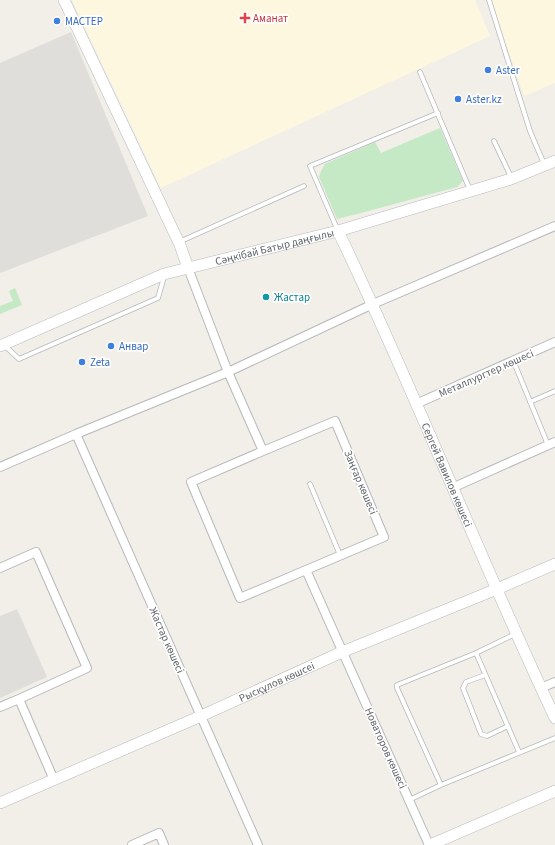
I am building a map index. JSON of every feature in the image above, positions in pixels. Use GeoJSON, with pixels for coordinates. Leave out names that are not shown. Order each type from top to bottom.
{"type":"FeatureCollection","features":[{"type":"Feature","properties":{"kind":"street"},"geometry":{"type":"LineString","coordinates":[[64,0],[178,242],[228,372],[263,451]]}},
{"type":"Feature","properties":{"kind":"street","name":"Сәңкібай Батыр даңғылы"},"geometry":{"type":"LineString","coordinates":[[2,346],[164,274],[338,231],[511,179],[555,160]]}},
{"type":"Feature","properties":{"kind":"street"},"geometry":{"type":"LineString","coordinates":[[0,468],[76,434],[228,372],[373,304],[555,226]]}},
{"type":"Feature","properties":{"kind":"street","name":"Сергей Вавилов көшесі"},"geometry":{"type":"LineString","coordinates":[[338,231],[373,304],[452,488],[555,718]]}},
{"type":"Feature","properties":{"kind":"street","name":"Металлургтер көшесі"},"geometry":{"type":"LineString","coordinates":[[416,404],[555,342]]}},
{"type":"Feature","properties":{"kind":"street","name":"Заңғар көшесі"},"geometry":{"type":"LineString","coordinates":[[335,421],[384,537],[240,598],[191,482],[263,451],[335,421]]}},
{"type":"Feature","properties":{"kind":"street","name":"Жастар көшесі"},"geometry":{"type":"LineString","coordinates":[[76,434],[258,845]]}},
{"type":"Feature","properties":{"kind":"street"},"geometry":{"type":"LineString","coordinates":[[452,488],[552,443]]}},
{"type":"Feature","properties":{"kind":"street"},"geometry":{"type":"LineString","coordinates":[[0,568],[36,552],[87,668],[0,707]]}},
{"type":"Feature","properties":{"kind":"street","name":"Рысқұлов көшсеі"},"geometry":{"type":"LineString","coordinates":[[0,803],[201,716],[342,652],[555,564]]}},
{"type":"Feature","properties":{"kind":"street"},"geometry":{"type":"LineString","coordinates":[[306,570],[342,652]]}},
{"type":"Feature","properties":{"kind":"street","name":"Новаторов көшесі"},"geometry":{"type":"LineString","coordinates":[[342,652],[409,800],[432,844]]}},
{"type":"Feature","properties":{"kind":"street"},"geometry":{"type":"LineString","coordinates":[[541,688],[555,682]]}},
{"type":"Feature","properties":{"kind":"street"},"geometry":{"type":"LineString","coordinates":[[19,699],[54,780]]}},
{"type":"Feature","properties":{"kind":"street"},"geometry":{"type":"LineString","coordinates":[[432,844],[555,791]]}},
{"type":"Feature","properties":{"kind":"street"},"geometry":{"type":"LineString","coordinates":[[132,845],[159,833],[164,845]]}},
{"type":"Feature","properties":{"kind":"lane"},"geometry":{"type":"LineString","coordinates":[[489,0],[530,131],[544,165]]}},
{"type":"Feature","properties":{"kind":"lane"},"geometry":{"type":"LineString","coordinates":[[420,72],[470,192]]}},
{"type":"Feature","properties":{"kind":"lane"},"geometry":{"type":"LineString","coordinates":[[338,231],[310,166],[438,113]]}},
{"type":"Feature","properties":{"kind":"lane"},"geometry":{"type":"LineString","coordinates":[[494,141],[511,179]]}},
{"type":"Feature","properties":{"kind":"lane"},"geometry":{"type":"LineString","coordinates":[[178,242],[304,186]]}},
{"type":"Feature","properties":{"kind":"lane"},"geometry":{"type":"LineString","coordinates":[[2,346],[19,359],[158,298],[164,274]]}},
{"type":"Feature","properties":{"kind":"lane"},"geometry":{"type":"LineString","coordinates":[[513,360],[530,402],[552,443]]}},
{"type":"Feature","properties":{"kind":"lane"},"geometry":{"type":"LineString","coordinates":[[530,402],[555,391]]}},
{"type":"Feature","properties":{"kind":"lane"},"geometry":{"type":"LineString","coordinates":[[310,484],[340,556]]}},
{"type":"Feature","properties":{"kind":"lane"},"geometry":{"type":"LineString","coordinates":[[442,784],[397,688],[398,685],[476,653],[517,634]]}},
{"type":"Feature","properties":{"kind":"lane"},"geometry":{"type":"LineString","coordinates":[[476,653],[519,752]]}},
{"type":"Feature","properties":{"kind":"lane"},"geometry":{"type":"LineString","coordinates":[[485,675],[466,682],[463,688],[481,734],[487,736],[508,726]]}},
{"type":"Feature","properties":{"kind":"lane"},"geometry":{"type":"LineString","coordinates":[[409,800],[442,784],[555,738]]}},
{"type":"Feature","properties":{"kind":"shaded area"},"geometry":{"type":"Polygon","coordinates":[[[72,0],[475,0],[490,36],[161,188],[72,0]]]}},
{"type":"Feature","properties":{"kind":"shaded area"},"geometry":{"type":"Polygon","coordinates":[[[491,0],[555,0],[555,83],[524,96],[491,0]]]}},
{"type":"Feature","properties":{"kind":"shaded area"},"geometry":{"type":"Polygon","coordinates":[[[71,32],[148,216],[0,273],[0,63],[71,32]]]}},
{"type":"Feature","properties":{"kind":"shaded area"},"geometry":{"type":"Polygon","coordinates":[[[17,609],[47,677],[0,698],[0,616],[17,609]]]}},
{"type":"Feature","properties":{"kind":"green space"},"geometry":{"type":"Polygon","coordinates":[[[440,128],[463,181],[457,187],[337,219],[319,177],[325,164],[375,142],[381,153],[440,128]]]}},
{"type":"Feature","properties":{"kind":"green space"},"geometry":{"type":"Polygon","coordinates":[[[15,288],[22,305],[0,314],[0,306],[13,301],[9,291],[15,288]]]}},
{"type":"Feature","properties":{"kind":"place","name":"Аманат"},"geometry":{"type":"Point","coordinates":[245,18]}},
{"type":"Feature","properties":{"kind":"place","name":"МАСТЕР"},"geometry":{"type":"Point","coordinates":[57,21]}},
{"type":"Feature","properties":{"kind":"place","name":"Aster"},"geometry":{"type":"Point","coordinates":[488,70]}},
{"type":"Feature","properties":{"kind":"place","name":"Aster.kz"},"geometry":{"type":"Point","coordinates":[458,99]}},
{"type":"Feature","properties":{"kind":"place","name":"Жастар"},"geometry":{"type":"Point","coordinates":[266,297]}},
{"type":"Feature","properties":{"kind":"place","name":"Анвар"},"geometry":{"type":"Point","coordinates":[111,346]}},
{"type":"Feature","properties":{"kind":"place","name":"Zeta"},"geometry":{"type":"Point","coordinates":[82,362]}}]}
